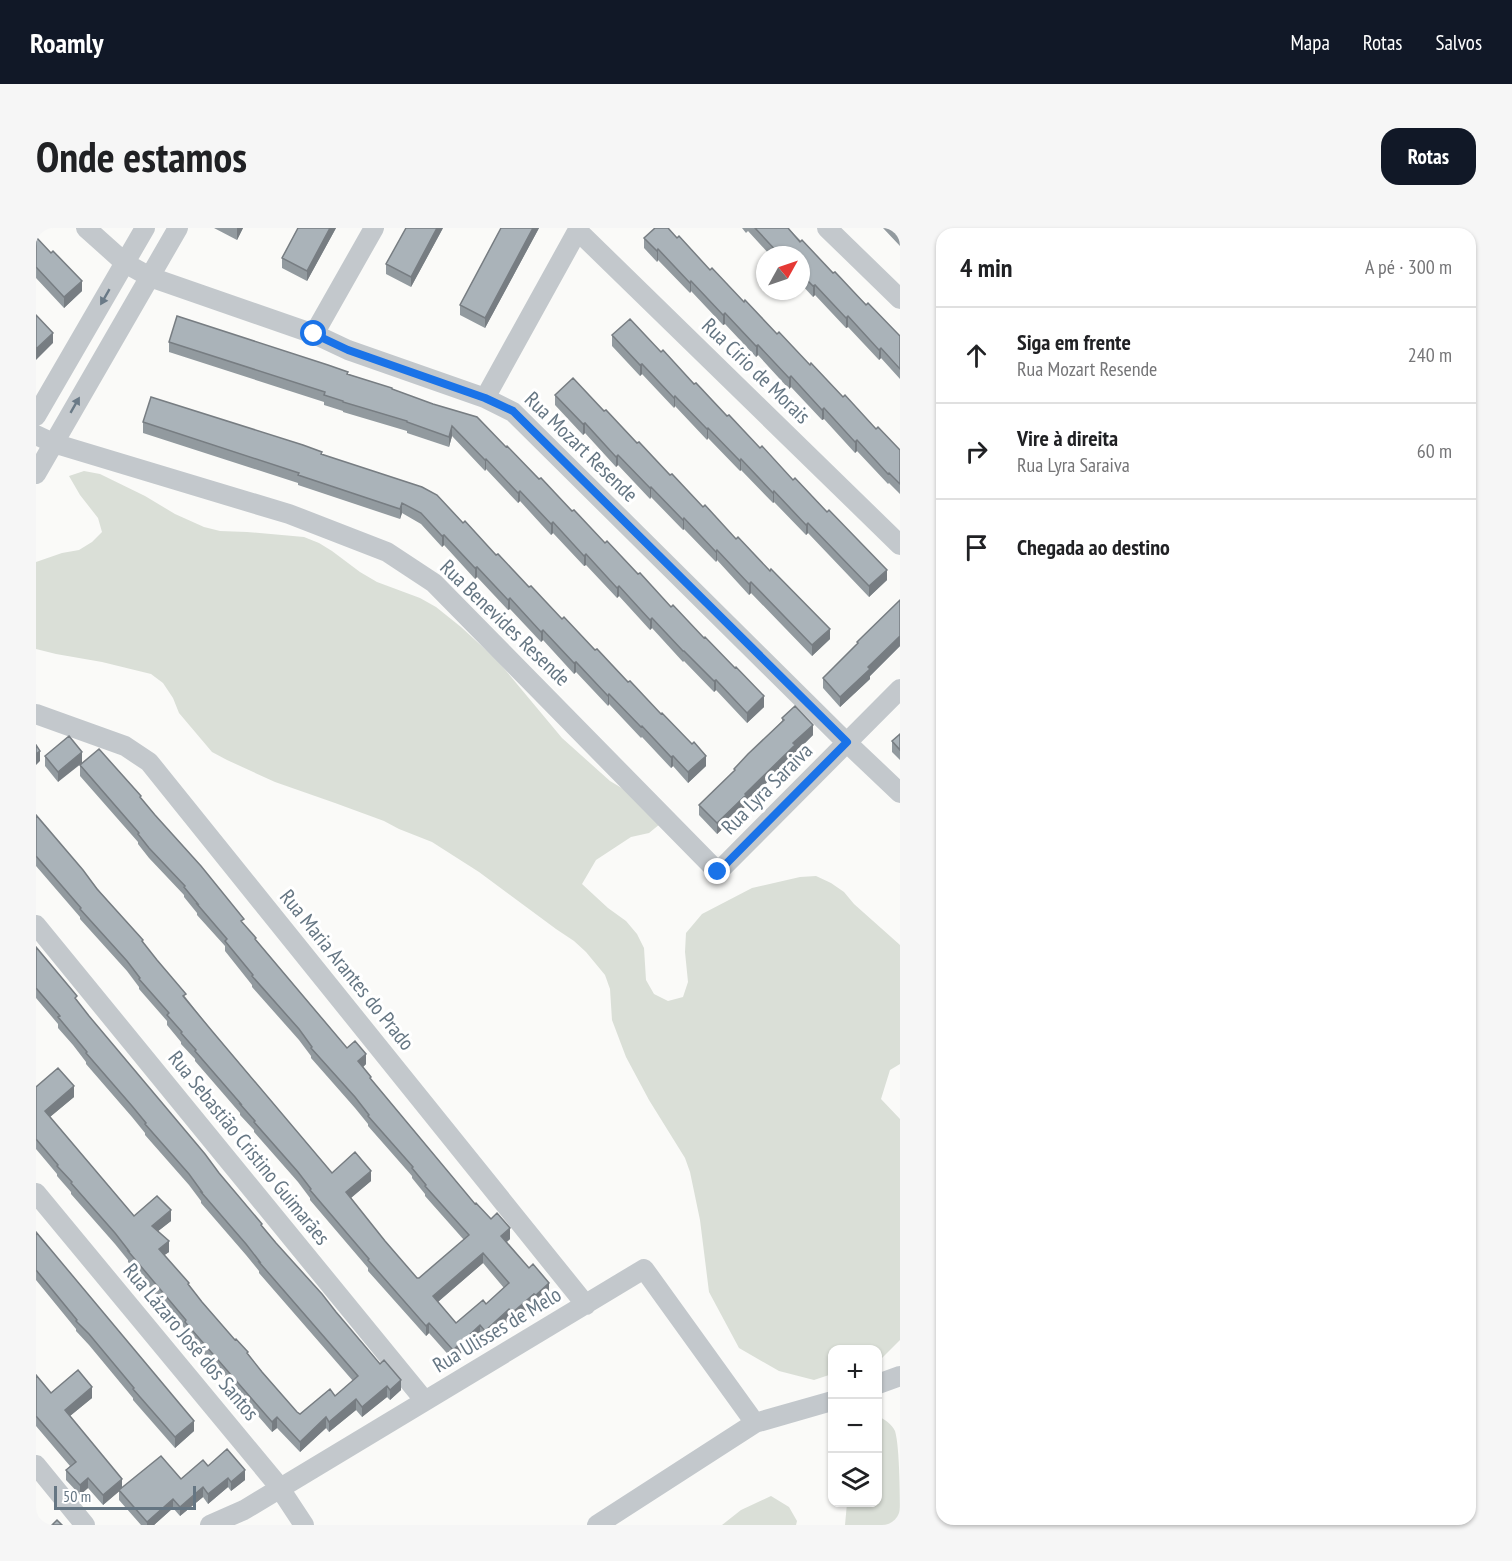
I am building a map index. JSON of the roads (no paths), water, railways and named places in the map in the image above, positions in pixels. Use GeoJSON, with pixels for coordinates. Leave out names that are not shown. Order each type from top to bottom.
{"type":"FeatureCollection","features":[{"type":"Feature","properties":{"kind":"street","name":"Rua Mozart Resende"},"geometry":{"type":"LineString","coordinates":[[86,228],[125,263],[150,277],[314,334],[348,350],[485,398],[513,411],[900,793]]}},
{"type":"Feature","properties":{"kind":"street"},"geometry":{"type":"LineString","coordinates":[[36,416],[145,228]]}},
{"type":"Feature","properties":{"kind":"street"},"geometry":{"type":"LineString","coordinates":[[36,474],[44,439],[150,277],[178,228]]}},
{"type":"Feature","properties":{"kind":"street"},"geometry":{"type":"LineString","coordinates":[[314,334],[374,228]]}},
{"type":"Feature","properties":{"kind":"street"},"geometry":{"type":"LineString","coordinates":[[827,228],[900,299]]}},
{"type":"Feature","properties":{"kind":"street"},"geometry":{"type":"LineString","coordinates":[[485,398],[579,230]]}},
{"type":"Feature","properties":{"kind":"street","name":"Rua Círio de Morais"},"geometry":{"type":"LineString","coordinates":[[579,230],[900,545]]}},
{"type":"Feature","properties":{"kind":"street","name":"Rua Benevides Resende"},"geometry":{"type":"LineString","coordinates":[[44,439],[289,514],[387,552],[434,582],[718,872]]}},
{"type":"Feature","properties":{"kind":"street","name":"Rua Lyra Saraiva"},"geometry":{"type":"LineString","coordinates":[[718,872],[900,689]]}},
{"type":"Feature","properties":{"kind":"street","name":"Rua Maria Arantes do Prado"},"geometry":{"type":"LineString","coordinates":[[36,714],[125,746],[149,762],[586,1305]]}},
{"type":"Feature","properties":{"kind":"street","name":"Rua Sebastião Cristino Guimarães"},"geometry":{"type":"LineString","coordinates":[[36,925],[425,1401]]}},
{"type":"Feature","properties":{"kind":"street","name":"Rua Lázaro José dos Santos"},"geometry":{"type":"LineString","coordinates":[[36,1193],[280,1488],[304,1525]]}},
{"type":"Feature","properties":{"kind":"street","name":"Rua Ulisses de Melo"},"geometry":{"type":"LineString","coordinates":[[210,1525],[244,1510],[644,1269],[755,1423]]}},
{"type":"Feature","properties":{"kind":"street"},"geometry":{"type":"LineString","coordinates":[[882,1383],[900,1376]]}},
{"type":"Feature","properties":{"kind":"street"},"geometry":{"type":"LineString","coordinates":[[597,1525],[755,1423],[828,1402]]}},
{"type":"Feature","properties":{"kind":"street"},"geometry":{"type":"LineString","coordinates":[[36,1465],[85,1525]]}}]}
